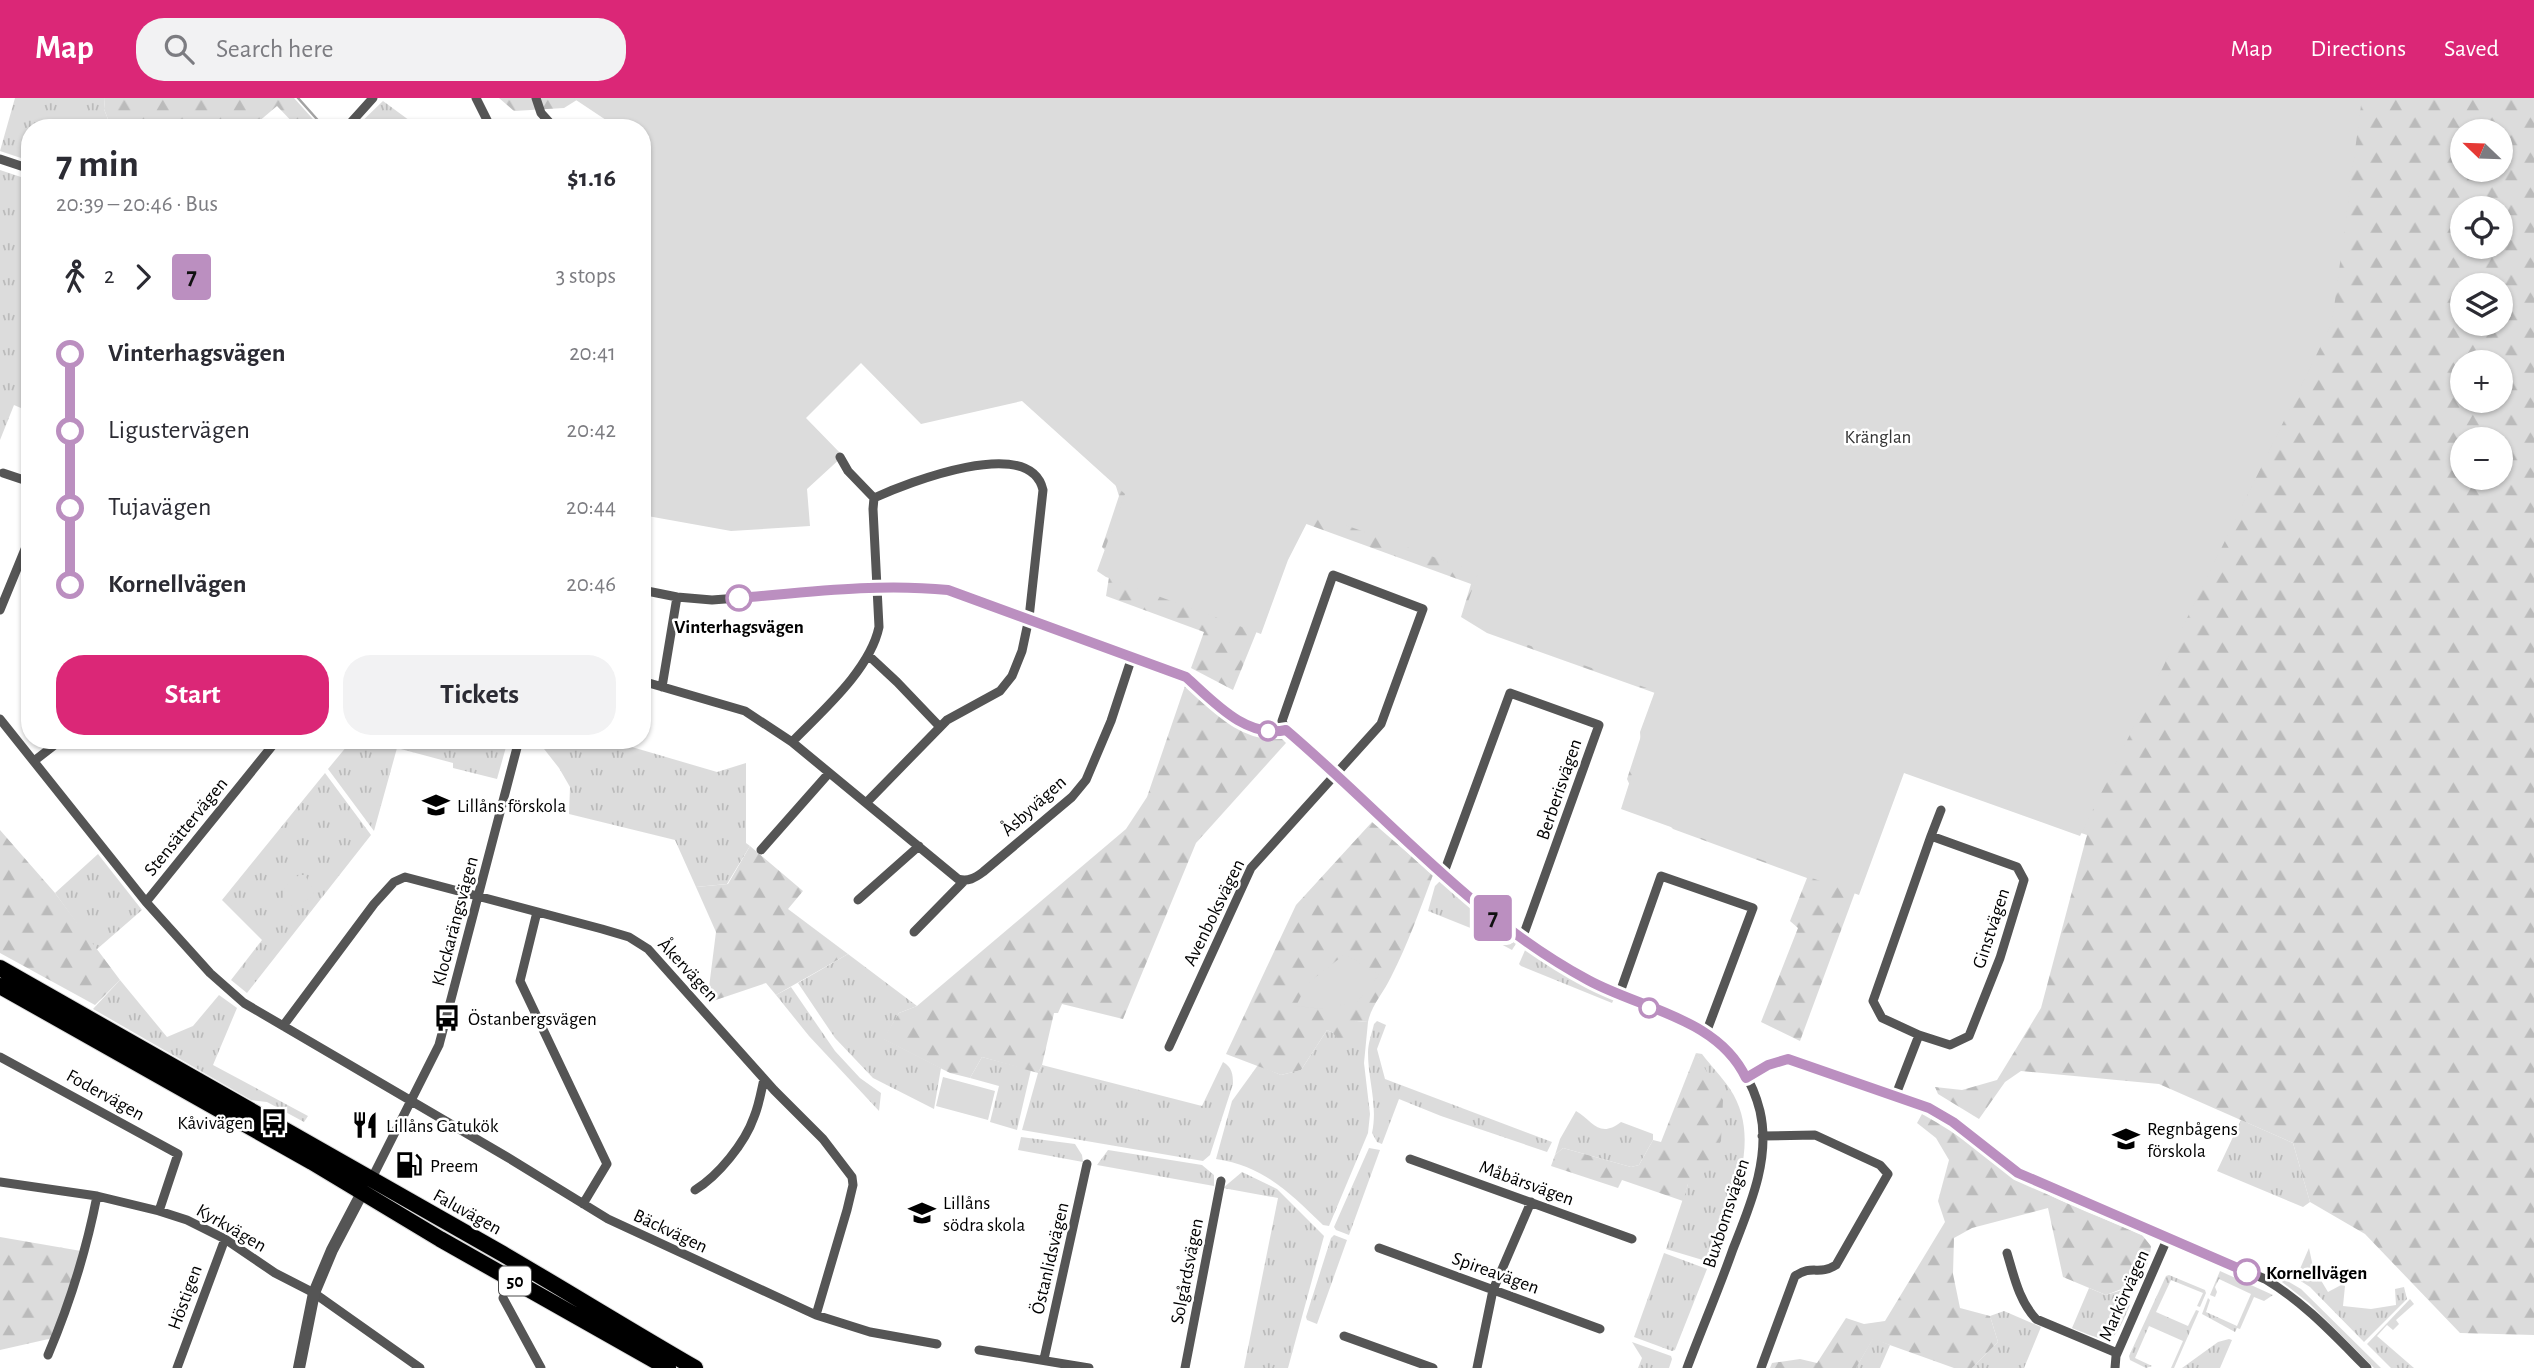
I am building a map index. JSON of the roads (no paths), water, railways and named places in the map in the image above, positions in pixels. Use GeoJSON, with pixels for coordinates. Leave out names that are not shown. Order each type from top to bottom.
{"type":"FeatureCollection","features":[{"type":"Feature","properties":{"kind":"highway","name":"Faluvägen"},"geometry":{"type":"LineString","coordinates":[[0,968],[367,1186],[502,1253],[695,1368]]}},
{"type":"Feature","properties":{"kind":"highway","name":"Faluvägen"},"geometry":{"type":"LineString","coordinates":[[0,986],[307,1150]]}},
{"type":"Feature","properties":{"kind":"highway","name":"Faluvägen"},"geometry":{"type":"LineString","coordinates":[[367,1186],[440,1239],[668,1368]]}},
{"type":"Feature","properties":{"kind":"street"},"geometry":{"type":"LineString","coordinates":[[354,119],[373,98]]}},
{"type":"Feature","properties":{"kind":"street"},"geometry":{"type":"LineString","coordinates":[[476,98],[486,119]]}},
{"type":"Feature","properties":{"kind":"street"},"geometry":{"type":"LineString","coordinates":[[536,98],[541,113],[546,119]]}},
{"type":"Feature","properties":{"kind":"street"},"geometry":{"type":"LineString","coordinates":[[0,159],[21,166]]}},
{"type":"Feature","properties":{"kind":"street"},"geometry":{"type":"LineString","coordinates":[[792,742],[850,680],[877,639],[879,627],[874,498],[848,471],[840,457]]}},
{"type":"Feature","properties":{"kind":"street"},"geometry":{"type":"LineString","coordinates":[[866,803],[947,720],[1000,691],[1018,663],[1029,618],[1042,490],[1040,481],[1033,474],[1016,466],[984,464],[894,489],[874,498]]}},
{"type":"Feature","properties":{"kind":"street"},"geometry":{"type":"LineString","coordinates":[[3,473],[21,479]]}},
{"type":"Feature","properties":{"kind":"street"},"geometry":{"type":"LineString","coordinates":[[0,610],[21,559]]}},
{"type":"Feature","properties":{"kind":"street","name":"Avenboksvägen"},"geometry":{"type":"LineString","coordinates":[[1169,1047],[1251,867],[1381,724],[1423,609],[1332,575],[1282,721],[1286,730]]}},
{"type":"Feature","properties":{"kind":"street"},"geometry":{"type":"LineString","coordinates":[[651,592],[712,600],[878,587],[908,586],[948,590],[1186,677],[1242,723],[1259,730],[1286,730]]}},
{"type":"Feature","properties":{"kind":"street"},"geometry":{"type":"LineString","coordinates":[[662,687],[677,597]]}},
{"type":"Feature","properties":{"kind":"street"},"geometry":{"type":"LineString","coordinates":[[868,655],[940,727]]}},
{"type":"Feature","properties":{"kind":"street","name":"Åsbyvägen"},"geometry":{"type":"LineString","coordinates":[[915,932],[964,881],[983,872],[1072,797],[1086,780],[1111,721],[1132,657]]}},
{"type":"Feature","properties":{"kind":"street"},"geometry":{"type":"LineString","coordinates":[[651,684],[744,711],[792,742],[958,879],[964,881]]}},
{"type":"Feature","properties":{"kind":"street","name":"Berberisvägen"},"geometry":{"type":"LineString","coordinates":[[1443,875],[1510,693],[1599,725],[1522,939]]}},
{"type":"Feature","properties":{"kind":"street"},"geometry":{"type":"LineString","coordinates":[[0,719],[21,745]]}},
{"type":"Feature","properties":{"kind":"street","name":"Buxbomsvägen"},"geometry":{"type":"LineString","coordinates":[[1286,730],[1489,916],[1588,980],[1689,1023],[1706,1033],[1727,1051],[1746,1078],[1760,1112],[1762,1161],[1749,1206],[1687,1368]]}},
{"type":"Feature","properties":{"kind":"street"},"geometry":{"type":"LineString","coordinates":[[24,749],[146,902],[210,973],[234,995],[412,1101]]}},
{"type":"Feature","properties":{"kind":"street"},"geometry":{"type":"LineString","coordinates":[[34,761],[49,749]]}},
{"type":"Feature","properties":{"kind":"street","name":"Stensättervägen"},"geometry":{"type":"LineString","coordinates":[[146,902],[270,749]]}},
{"type":"Feature","properties":{"kind":"street","name":"Klockarängsvägen"},"geometry":{"type":"LineString","coordinates":[[367,1186],[439,1045],[517,749]]}},
{"type":"Feature","properties":{"kind":"street"},"geometry":{"type":"LineString","coordinates":[[761,850],[829,773]]}},
{"type":"Feature","properties":{"kind":"street","name":"Ginstvägen"},"geometry":{"type":"LineString","coordinates":[[1931,836],[2017,867],[2024,880],[2000,958],[1969,1036],[1950,1045],[1919,1035],[1882,1018],[1873,1000],[1931,836],[1941,810]]}},
{"type":"Feature","properties":{"kind":"street"},"geometry":{"type":"LineString","coordinates":[[858,900],[919,846]]}},
{"type":"Feature","properties":{"kind":"street"},"geometry":{"type":"LineString","coordinates":[[1619,995],[1661,876],[1753,908],[1706,1033]]}},
{"type":"Feature","properties":{"kind":"street","name":"Åkervägen"},"geometry":{"type":"LineString","coordinates":[[283,1026],[394,882],[405,877],[603,929],[641,944],[764,1079],[823,1139],[852,1177],[853,1185],[847,1210],[816,1315]]}},
{"type":"Feature","properties":{"kind":"street"},"geometry":{"type":"LineString","coordinates":[[537,912],[520,981],[607,1164],[583,1205]]}},
{"type":"Feature","properties":{"kind":"street"},"geometry":{"type":"LineString","coordinates":[[1895,1097],[1919,1035]]}},
{"type":"Feature","properties":{"kind":"street","name":"Fodervägen"},"geometry":{"type":"LineString","coordinates":[[0,1057],[178,1154],[159,1211]]}},
{"type":"Feature","properties":{"kind":"street"},"geometry":{"type":"LineString","coordinates":[[1746,1078],[1768,1065],[1788,1059],[1929,1108],[1953,1122],[2018,1173],[2263,1279],[2284,1291],[2318,1318],[2367,1368]]}},
{"type":"Feature","properties":{"kind":"street"},"geometry":{"type":"LineString","coordinates":[[695,1190],[724,1166],[754,1120],[764,1079]]}},
{"type":"Feature","properties":{"kind":"street","name":"Bäckvägen"},"geometry":{"type":"LineString","coordinates":[[412,1101],[583,1205],[645,1238],[816,1315],[870,1332],[937,1344]]}},
{"type":"Feature","properties":{"kind":"street"},"geometry":{"type":"LineString","coordinates":[[1761,1368],[1796,1276],[1805,1270],[1826,1272],[1836,1265],[1888,1174],[1880,1165],[1815,1135],[1762,1136]]}},
{"type":"Feature","properties":{"kind":"street","name":"Måbärsvägen"},"geometry":{"type":"LineString","coordinates":[[1410,1159],[1632,1239]]}},
{"type":"Feature","properties":{"kind":"street","name":"Östanlidsvägen"},"geometry":{"type":"LineString","coordinates":[[1044,1359],[1087,1164]]}},
{"type":"Feature","properties":{"kind":"street","name":"Solgårdsvägen"},"geometry":{"type":"LineString","coordinates":[[1185,1368],[1221,1181]]}},
{"type":"Feature","properties":{"kind":"street","name":"Kyrkvägen"},"geometry":{"type":"LineString","coordinates":[[0,1182],[97,1196],[187,1220],[225,1239],[275,1273],[314,1293],[416,1367]]}},
{"type":"Feature","properties":{"kind":"street"},"geometry":{"type":"LineString","coordinates":[[299,1368],[314,1293],[332,1250],[367,1186]]}},
{"type":"Feature","properties":{"kind":"street"},"geometry":{"type":"LineString","coordinates":[[48,1355],[81,1266],[97,1196]]}},
{"type":"Feature","properties":{"kind":"street"},"geometry":{"type":"LineString","coordinates":[[1477,1368],[1493,1290],[1531,1202]]}},
{"type":"Feature","properties":{"kind":"street","name":"Markörvägen"},"geometry":{"type":"LineString","coordinates":[[2115,1368],[2117,1353],[2168,1237]]}},
{"type":"Feature","properties":{"kind":"street","name":"Höstigen"},"geometry":{"type":"LineString","coordinates":[[177,1368],[225,1239]]}},
{"type":"Feature","properties":{"kind":"street","name":"Spireavägen"},"geometry":{"type":"LineString","coordinates":[[1379,1248],[1600,1329]]}},
{"type":"Feature","properties":{"kind":"street"},"geometry":{"type":"LineString","coordinates":[[2007,1253],[2018,1291],[2036,1320],[2117,1353]]}},
{"type":"Feature","properties":{"kind":"street"},"geometry":{"type":"LineString","coordinates":[[503,1298],[541,1368]]}},
{"type":"Feature","properties":{"kind":"street"},"geometry":{"type":"LineString","coordinates":[[1344,1336],[1433,1368]]}},
{"type":"Feature","properties":{"kind":"street"},"geometry":{"type":"LineString","coordinates":[[979,1350],[1089,1368]]}},
{"type":"Feature","properties":{"kind":"waterway"},"geometry":{"type":"LineString","coordinates":[[298,98],[317,119]]}},
{"type":"Feature","properties":{"kind":"place","name":"Vinterhagsvägen"},"geometry":{"type":"Point","coordinates":[739,598]}},
{"type":"Feature","properties":{"kind":"place","name":"Lillåns förskola"},"geometry":{"type":"Point","coordinates":[436,805]}},
{"type":"Feature","properties":{"kind":"place","name":"Östanbergsvägen"},"geometry":{"type":"Point","coordinates":[447,1018]}},
{"type":"Feature","properties":{"kind":"place","name":"Kåvivägen"},"geometry":{"type":"Point","coordinates":[274,1122]}},
{"type":"Feature","properties":{"kind":"place","name":"Lillåns Gatukök"},"geometry":{"type":"Point","coordinates":[365,1125]}},
{"type":"Feature","properties":{"kind":"place","name":"Regnbågens förskola"},"geometry":{"type":"Point","coordinates":[2126,1139]}},
{"type":"Feature","properties":{"kind":"place","name":"Preem"},"geometry":{"type":"Point","coordinates":[409,1165]}},
{"type":"Feature","properties":{"kind":"place","name":"Lillåns södra skola"},"geometry":{"type":"Point","coordinates":[922,1213]}},
{"type":"Feature","properties":{"kind":"place","name":"Kornellvägen"},"geometry":{"type":"Point","coordinates":[2247,1272]}},
{"type":"Feature","properties":{"kind":"park label","name":"Kränglan"},"geometry":{"type":"Point","coordinates":[1878,436]}}]}
